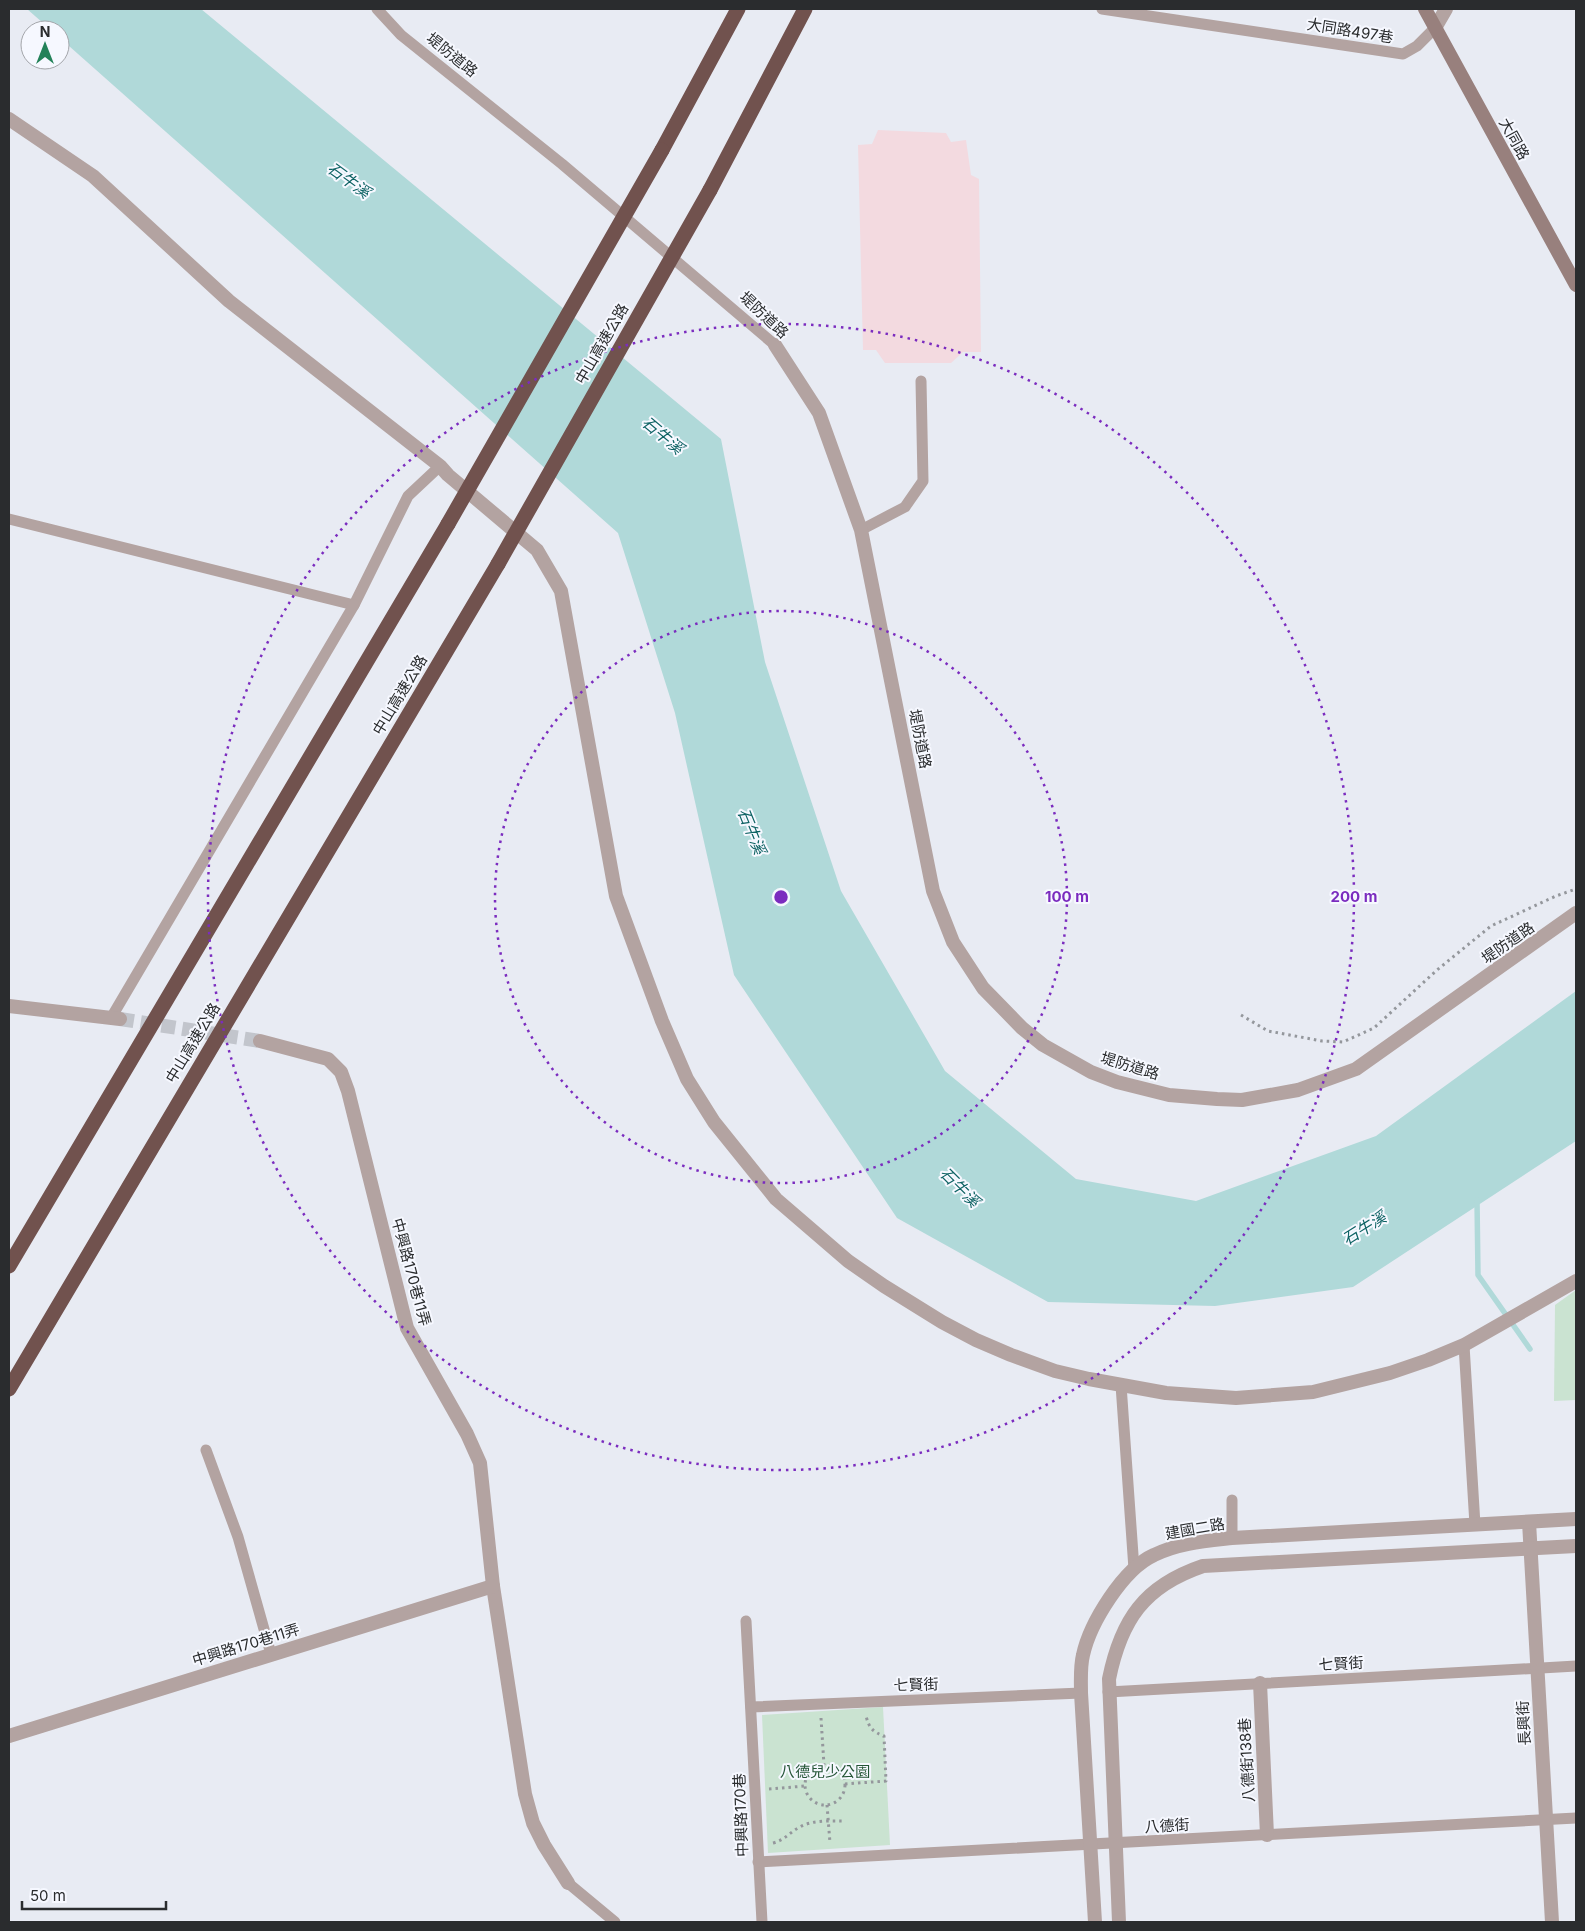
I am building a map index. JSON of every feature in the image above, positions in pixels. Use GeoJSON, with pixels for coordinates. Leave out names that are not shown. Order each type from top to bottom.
{"type":"FeatureCollection","features":[{"type":"Feature","properties":{"kind":"highway"},"geometry":{"type":"LineString","coordinates":[[9,1266],[448,524],[662,150],[738,9]]}},
{"type":"Feature","properties":{"kind":"highway","name":"中山高速公路"},"geometry":{"type":"LineString","coordinates":[[9,1389],[498,564],[710,190],[805,9]]}},
{"type":"Feature","properties":{"kind":"main road","name":"大同路"},"geometry":{"type":"LineString","coordinates":[[1424,9],[1576,285]]}},
{"type":"Feature","properties":{"kind":"street"},"geometry":{"type":"LineString","coordinates":[[1436,28],[1446,9]]}},
{"type":"Feature","properties":{"kind":"street"},"geometry":{"type":"LineString","coordinates":[[9,119],[93,176],[229,301],[440,466],[448,475],[537,550],[561,591],[616,896],[662,1021],[687,1079],[714,1122],[776,1199],[848,1261],[942,1322],[1011,1355],[1055,1371],[1121,1386],[1166,1393],[1236,1398],[1284,1395],[1342,1386],[1390,1374],[1464,1345],[1576,1281]]}},
{"type":"Feature","properties":{"kind":"street","name":"堤防道路"},"geometry":{"type":"LineString","coordinates":[[775,345],[819,413],[862,530],[933,891],[942,917],[953,942],[983,988],[1022,1028],[1044,1045],[1067,1060],[1117,1082],[1169,1095],[1242,1100],[1298,1090],[1356,1069],[1576,913]]}},
{"type":"Feature","properties":{"kind":"street"},"geometry":{"type":"LineString","coordinates":[[9,1006],[116,1019]]}},
{"type":"Feature","properties":{"kind":"street","name":"中興路170巷11弄"},"geometry":{"type":"LineString","coordinates":[[260,1041],[328,1058],[341,1072],[348,1091],[407,1328],[467,1434],[480,1463],[494,1586],[525,1794],[537,1831],[568,1883]]}},
{"type":"Feature","properties":{"kind":"street","name":"建國二路"},"geometry":{"type":"LineString","coordinates":[[1095,1922],[1081,1694],[1082,1656],[1092,1630],[1107,1602],[1134,1569],[1152,1556],[1170,1548],[1191,1543],[1232,1538],[1576,1518]]}},
{"type":"Feature","properties":{"kind":"street","name":"長興街"},"geometry":{"type":"LineString","coordinates":[[1529,1522],[1552,1922]]}},
{"type":"Feature","properties":{"kind":"street"},"geometry":{"type":"LineString","coordinates":[[1119,1922],[1114,1844],[1109,1679],[1116,1648],[1130,1618],[1154,1592],[1169,1580],[1185,1572],[1203,1566],[1239,1562],[1576,1546]]}},
{"type":"Feature","properties":{"kind":"street","name":"中興路170巷11弄"},"geometry":{"type":"LineString","coordinates":[[9,1736],[494,1586]]}},
{"type":"Feature","properties":{"kind":"street","name":"八德街138巷"},"geometry":{"type":"LineString","coordinates":[[1260,1683],[1267,1835]]}},
{"type":"Feature","properties":{"kind":"lane","name":"堤防道路"},"geometry":{"type":"LineString","coordinates":[[377,9],[401,35],[562,164],[775,345]]}},
{"type":"Feature","properties":{"kind":"lane","name":"大同路497巷"},"geometry":{"type":"LineString","coordinates":[[1102,9],[1403,54],[1417,46],[1436,28]]}},
{"type":"Feature","properties":{"kind":"lane"},"geometry":{"type":"LineString","coordinates":[[862,530],[905,507],[922,481],[921,381]]}},
{"type":"Feature","properties":{"kind":"lane"},"geometry":{"type":"LineString","coordinates":[[116,1019],[354,605],[408,496],[440,466]]}},
{"type":"Feature","properties":{"kind":"lane"},"geometry":{"type":"LineString","coordinates":[[9,519],[354,605]]}},
{"type":"Feature","properties":{"kind":"lane"},"geometry":{"type":"LineString","coordinates":[[1464,1345],[1475,1525]]}},
{"type":"Feature","properties":{"kind":"lane"},"geometry":{"type":"LineString","coordinates":[[1121,1386],[1134,1569]]}},
{"type":"Feature","properties":{"kind":"lane"},"geometry":{"type":"LineString","coordinates":[[206,1450],[238,1537],[271,1654]]}},
{"type":"Feature","properties":{"kind":"lane"},"geometry":{"type":"LineString","coordinates":[[1232,1500],[1232,1538]]}},
{"type":"Feature","properties":{"kind":"lane","name":"中興路170巷"},"geometry":{"type":"LineString","coordinates":[[746,1621],[762,1922]]}},
{"type":"Feature","properties":{"kind":"lane","name":"七賢街"},"geometry":{"type":"LineString","coordinates":[[1108,1692],[1576,1666]]}},
{"type":"Feature","properties":{"kind":"lane","name":"七賢街"},"geometry":{"type":"LineString","coordinates":[[751,1707],[1081,1694]]}},
{"type":"Feature","properties":{"kind":"lane","name":"八德街"},"geometry":{"type":"LineString","coordinates":[[758,1862],[1576,1818]]}},
{"type":"Feature","properties":{"kind":"lane","name":"中興路170巷11弄"},"geometry":{"type":"LineString","coordinates":[[568,1883],[615,1922]]}},
{"type":"Feature","properties":{"kind":"path"},"geometry":{"type":"LineString","coordinates":[[1241,1015],[1268,1031],[1322,1041],[1343,1042],[1374,1028],[1438,970],[1491,926],[1556,896],[1576,889]]}},
{"type":"Feature","properties":{"kind":"path"},"geometry":{"type":"LineString","coordinates":[[820,1704],[824,1765]]}},
{"type":"Feature","properties":{"kind":"path"},"geometry":{"type":"LineString","coordinates":[[845,1784],[886,1781],[884,1736],[873,1731],[865,1711]]}},
{"type":"Feature","properties":{"kind":"path"},"geometry":{"type":"LineString","coordinates":[[824,1765],[831,1766],[840,1771],[845,1784],[842,1795],[833,1803],[821,1804],[811,1798],[806,1787],[808,1775],[816,1767],[824,1765]]}},
{"type":"Feature","properties":{"kind":"path"},"geometry":{"type":"LineString","coordinates":[[756,1790],[805,1786]]}},
{"type":"Feature","properties":{"kind":"path"},"geometry":{"type":"LineString","coordinates":[[827,1805],[831,1859]]}},
{"type":"Feature","properties":{"kind":"path"},"geometry":{"type":"LineString","coordinates":[[773,1843],[787,1838],[798,1828],[809,1823],[843,1821]]}},
{"type":"Feature","properties":{"kind":"shaded area"},"geometry":{"type":"Polygon","coordinates":[[[878,130],[946,133],[951,142],[966,140],[971,175],[979,179],[981,352],[963,352],[951,363],[885,363],[876,350],[863,350],[858,145],[872,144],[878,130]]]}},
{"type":"Feature","properties":{"kind":"green space"},"geometry":{"type":"Polygon","coordinates":[[[1576,1290],[1576,1400],[1554,1401],[1555,1305],[1576,1290]]]}},
{"type":"Feature","properties":{"kind":"green space","name":"八德兒少公園"},"geometry":{"type":"Polygon","coordinates":[[[883,1707],[890,1845],[768,1853],[762,1715],[883,1707]]]}},
{"type":"Feature","properties":{"kind":"water","name":"石牛溪"},"geometry":{"type":"Polygon","coordinates":[[[27,9],[201,9],[721,439],[765,662],[841,891],[945,1071],[1076,1179],[1196,1201],[1376,1136],[1576,991],[1576,1141],[1353,1287],[1215,1306],[1048,1302],[897,1218],[734,975],[675,713],[618,533],[70,47],[70,20],[40,20],[27,9]]]}},
{"type":"Feature","properties":{"kind":"waterway"},"geometry":{"type":"LineString","coordinates":[[1477,1200],[1478,1275],[1530,1349]]}},
{"type":"Feature","properties":{"kind":"tunnel"},"geometry":{"type":"LineString","coordinates":[[120,1019],[260,1041]]}}]}
